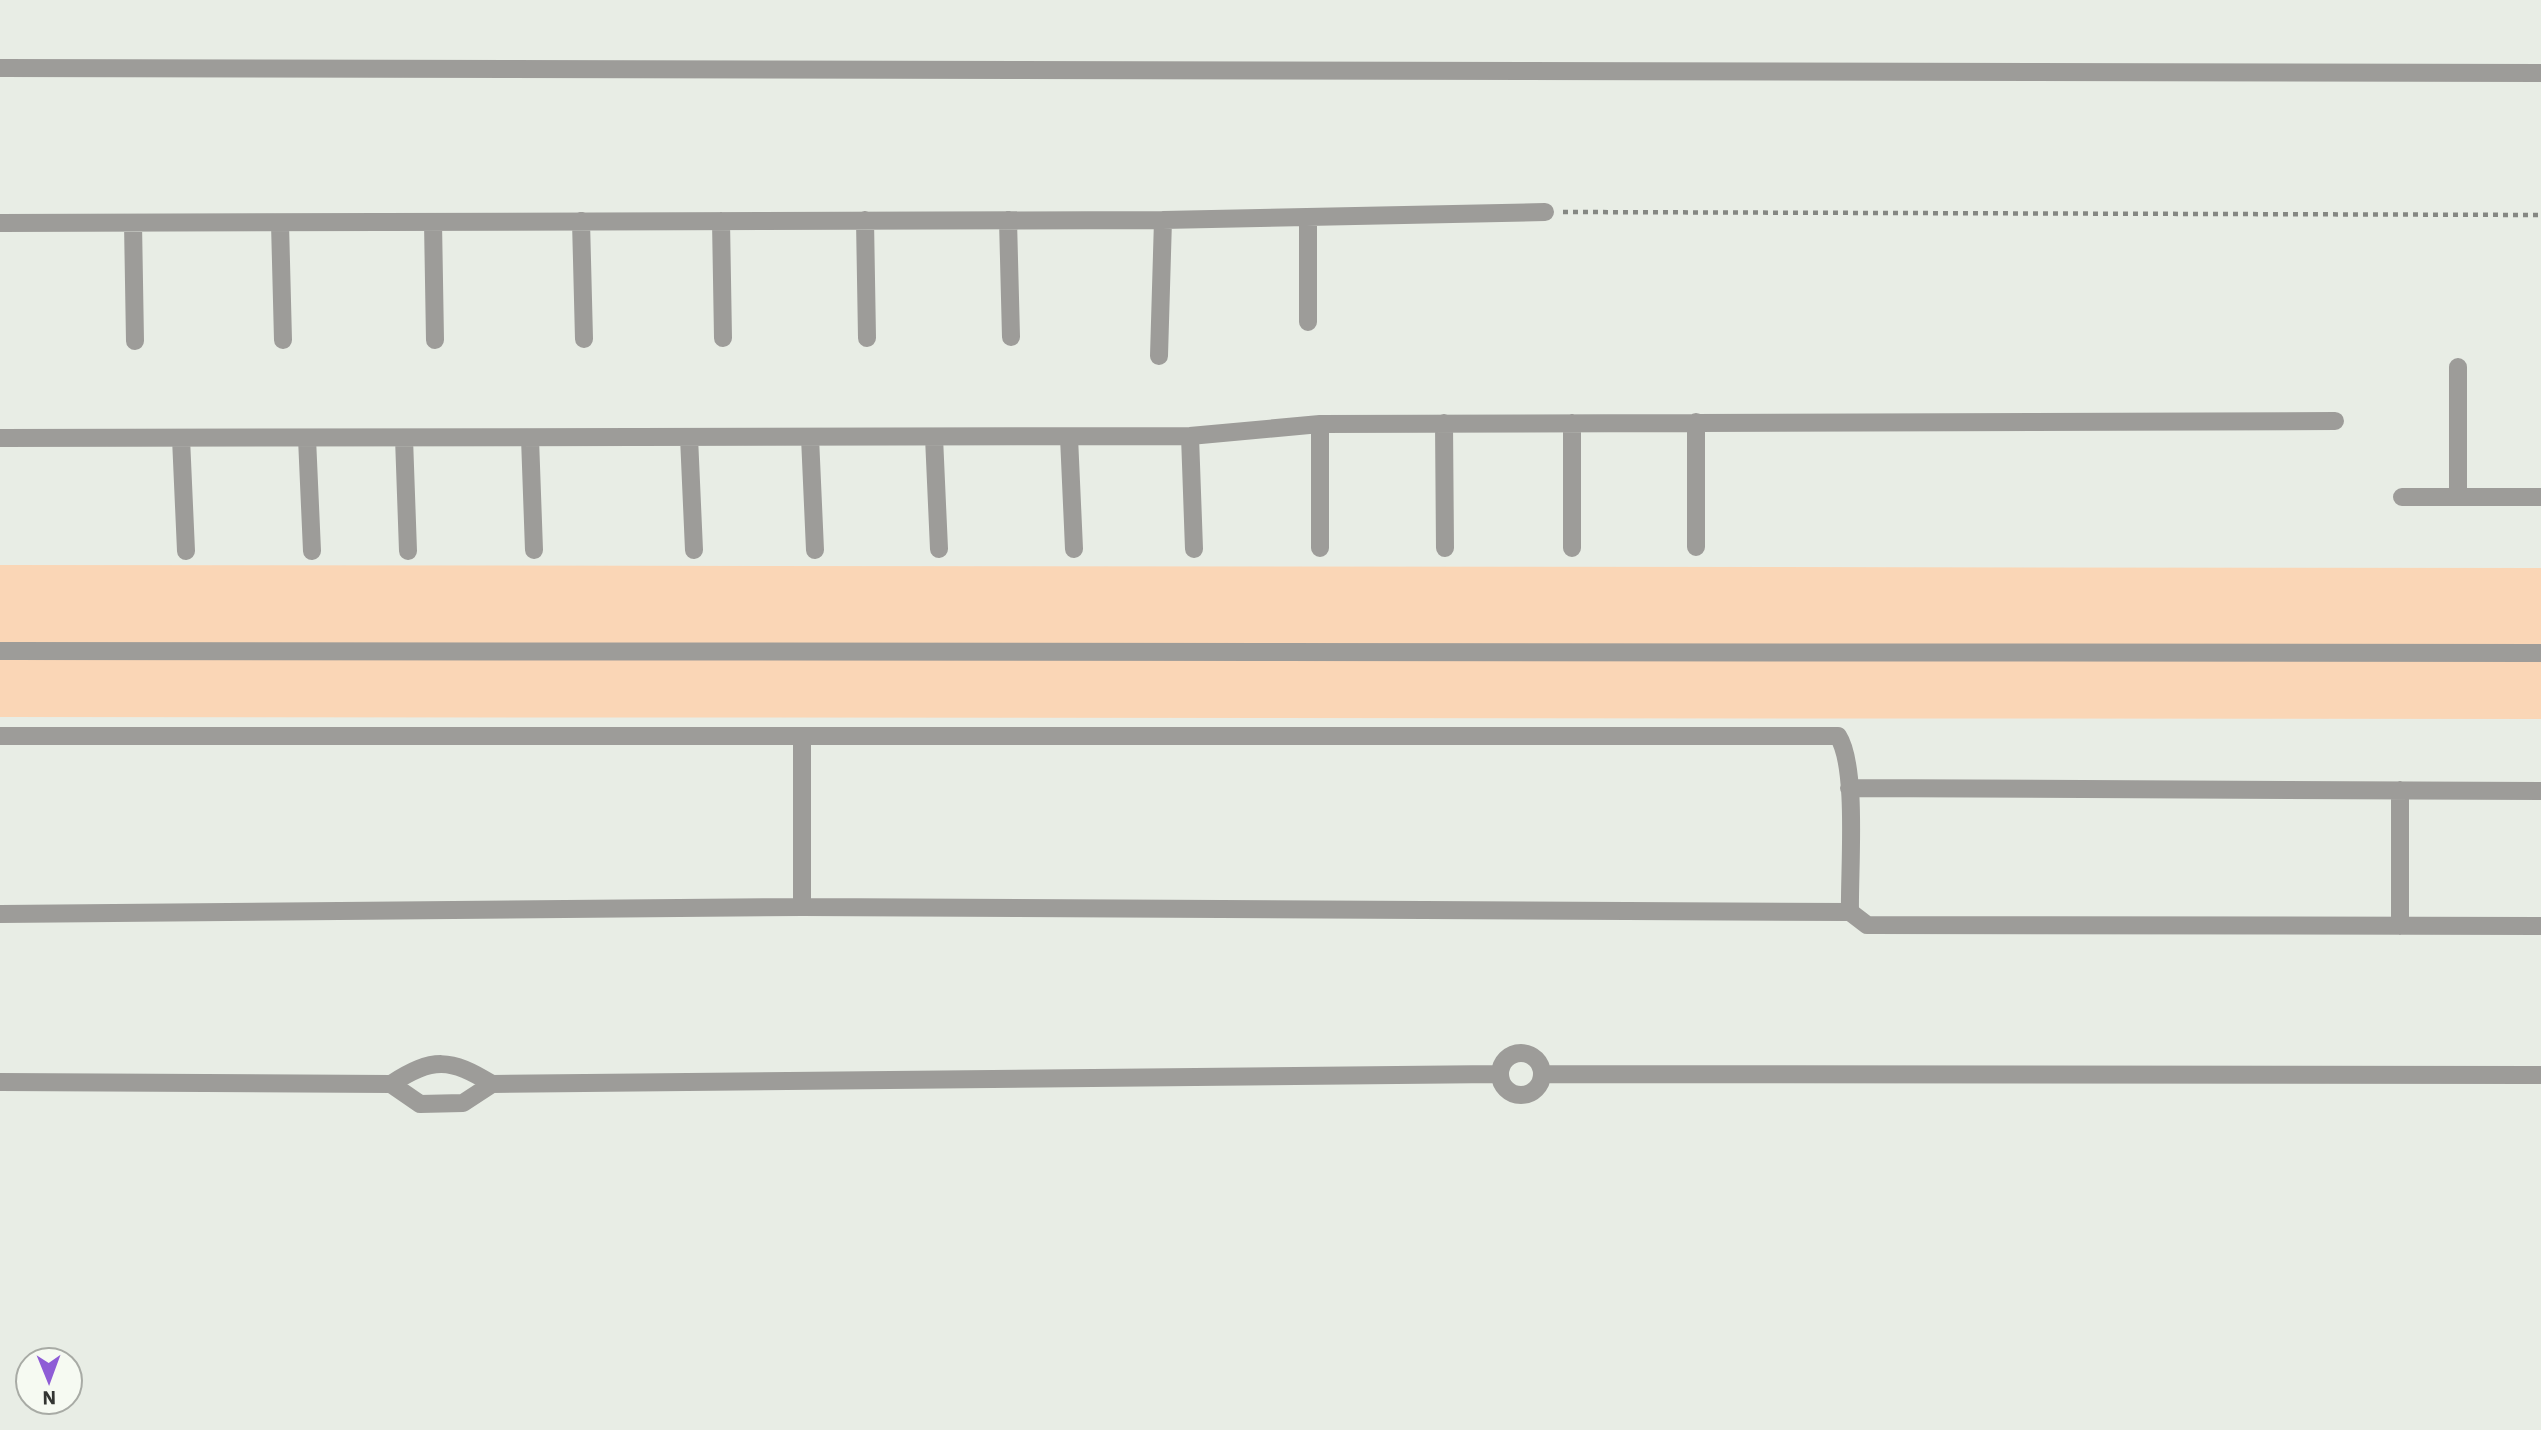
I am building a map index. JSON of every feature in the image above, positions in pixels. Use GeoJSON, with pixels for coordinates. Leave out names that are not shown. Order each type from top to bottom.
{"type":"FeatureCollection","features":[{"type":"Feature","properties":{"kind":"street"},"geometry":{"type":"LineString","coordinates":[[0,68],[2541,73]]}},
{"type":"Feature","properties":{"kind":"street"},"geometry":{"type":"LineString","coordinates":[[0,223],[1163,220],[1545,212]]}},
{"type":"Feature","properties":{"kind":"street"},"geometry":{"type":"LineString","coordinates":[[1308,217],[1308,322]]}},
{"type":"Feature","properties":{"kind":"street"},"geometry":{"type":"LineString","coordinates":[[865,220],[867,338]]}},
{"type":"Feature","properties":{"kind":"street"},"geometry":{"type":"LineString","coordinates":[[1008,220],[1010,337]]}},
{"type":"Feature","properties":{"kind":"street"},"geometry":{"type":"LineString","coordinates":[[1159,356],[1163,220]]}},
{"type":"Feature","properties":{"kind":"street"},"geometry":{"type":"LineString","coordinates":[[581,221],[584,339]]}},
{"type":"Feature","properties":{"kind":"street"},"geometry":{"type":"LineString","coordinates":[[721,221],[723,338]]}},
{"type":"Feature","properties":{"kind":"street"},"geometry":{"type":"LineString","coordinates":[[432,222],[435,340]]}},
{"type":"Feature","properties":{"kind":"street"},"geometry":{"type":"LineString","coordinates":[[133,223],[135,341]]}},
{"type":"Feature","properties":{"kind":"street"},"geometry":{"type":"LineString","coordinates":[[280,223],[283,340]]}},
{"type":"Feature","properties":{"kind":"street"},"geometry":{"type":"LineString","coordinates":[[2458,367],[2458,497]]}},
{"type":"Feature","properties":{"kind":"street"},"geometry":{"type":"LineString","coordinates":[[0,438],[1069,437],[1190,436],[1320,424],[2335,421]]}},
{"type":"Feature","properties":{"kind":"street"},"geometry":{"type":"LineString","coordinates":[[1696,422],[1696,547]]}},
{"type":"Feature","properties":{"kind":"street"},"geometry":{"type":"LineString","coordinates":[[1444,423],[1445,548]]}},
{"type":"Feature","properties":{"kind":"street"},"geometry":{"type":"LineString","coordinates":[[1572,423],[1572,548]]}},
{"type":"Feature","properties":{"kind":"street"},"geometry":{"type":"LineString","coordinates":[[1320,424],[1320,548]]}},
{"type":"Feature","properties":{"kind":"street"},"geometry":{"type":"LineString","coordinates":[[1190,436],[1194,549]]}},
{"type":"Feature","properties":{"kind":"street"},"geometry":{"type":"LineString","coordinates":[[689,437],[694,550]]}},
{"type":"Feature","properties":{"kind":"street"},"geometry":{"type":"LineString","coordinates":[[810,437],[815,550]]}},
{"type":"Feature","properties":{"kind":"street"},"geometry":{"type":"LineString","coordinates":[[934,437],[939,549]]}},
{"type":"Feature","properties":{"kind":"street"},"geometry":{"type":"LineString","coordinates":[[1069,437],[1074,549]]}},
{"type":"Feature","properties":{"kind":"street"},"geometry":{"type":"LineString","coordinates":[[307,438],[312,551]]}},
{"type":"Feature","properties":{"kind":"street"},"geometry":{"type":"LineString","coordinates":[[404,438],[408,551]]}},
{"type":"Feature","properties":{"kind":"street"},"geometry":{"type":"LineString","coordinates":[[530,438],[534,550]]}},
{"type":"Feature","properties":{"kind":"street"},"geometry":{"type":"LineString","coordinates":[[181,439],[186,551]]}},
{"type":"Feature","properties":{"kind":"street"},"geometry":{"type":"LineString","coordinates":[[2402,497],[2541,497]]}},
{"type":"Feature","properties":{"kind":"street"},"geometry":{"type":"LineString","coordinates":[[0,651],[2541,653]]}},
{"type":"Feature","properties":{"kind":"street"},"geometry":{"type":"LineString","coordinates":[[0,736],[1838,736],[1846,748],[1849,788],[1850,912]]}},
{"type":"Feature","properties":{"kind":"street"},"geometry":{"type":"LineString","coordinates":[[802,736],[802,908]]}},
{"type":"Feature","properties":{"kind":"street"},"geometry":{"type":"LineString","coordinates":[[1849,788],[2541,791]]}},
{"type":"Feature","properties":{"kind":"street"},"geometry":{"type":"LineString","coordinates":[[2400,790],[2400,926]]}},
{"type":"Feature","properties":{"kind":"street"},"geometry":{"type":"LineString","coordinates":[[0,914],[802,908],[1850,912],[1867,925],[2541,926]]}},
{"type":"Feature","properties":{"kind":"street"},"geometry":{"type":"LineString","coordinates":[[1521,1052],[1536,1058],[1543,1074],[1536,1089],[1521,1096],[1505,1090],[1498,1074],[1505,1058],[1521,1052]]}},
{"type":"Feature","properties":{"kind":"street"},"geometry":{"type":"LineString","coordinates":[[0,1082],[391,1084],[419,1066],[462,1065],[492,1084]]}},
{"type":"Feature","properties":{"kind":"street"},"geometry":{"type":"LineString","coordinates":[[391,1084],[420,1104],[463,1103],[492,1084],[1498,1074]]}},
{"type":"Feature","properties":{"kind":"street"},"geometry":{"type":"LineString","coordinates":[[1543,1074],[2541,1075]]}},
{"type":"Feature","properties":{"kind":"path"},"geometry":{"type":"LineString","coordinates":[[1545,212],[2541,215]]}},
{"type":"Feature","properties":{"kind":"shaded area"},"geometry":{"type":"Polygon","coordinates":[[[0,565],[2541,568],[2541,719],[0,717],[0,565]]]}}]}
